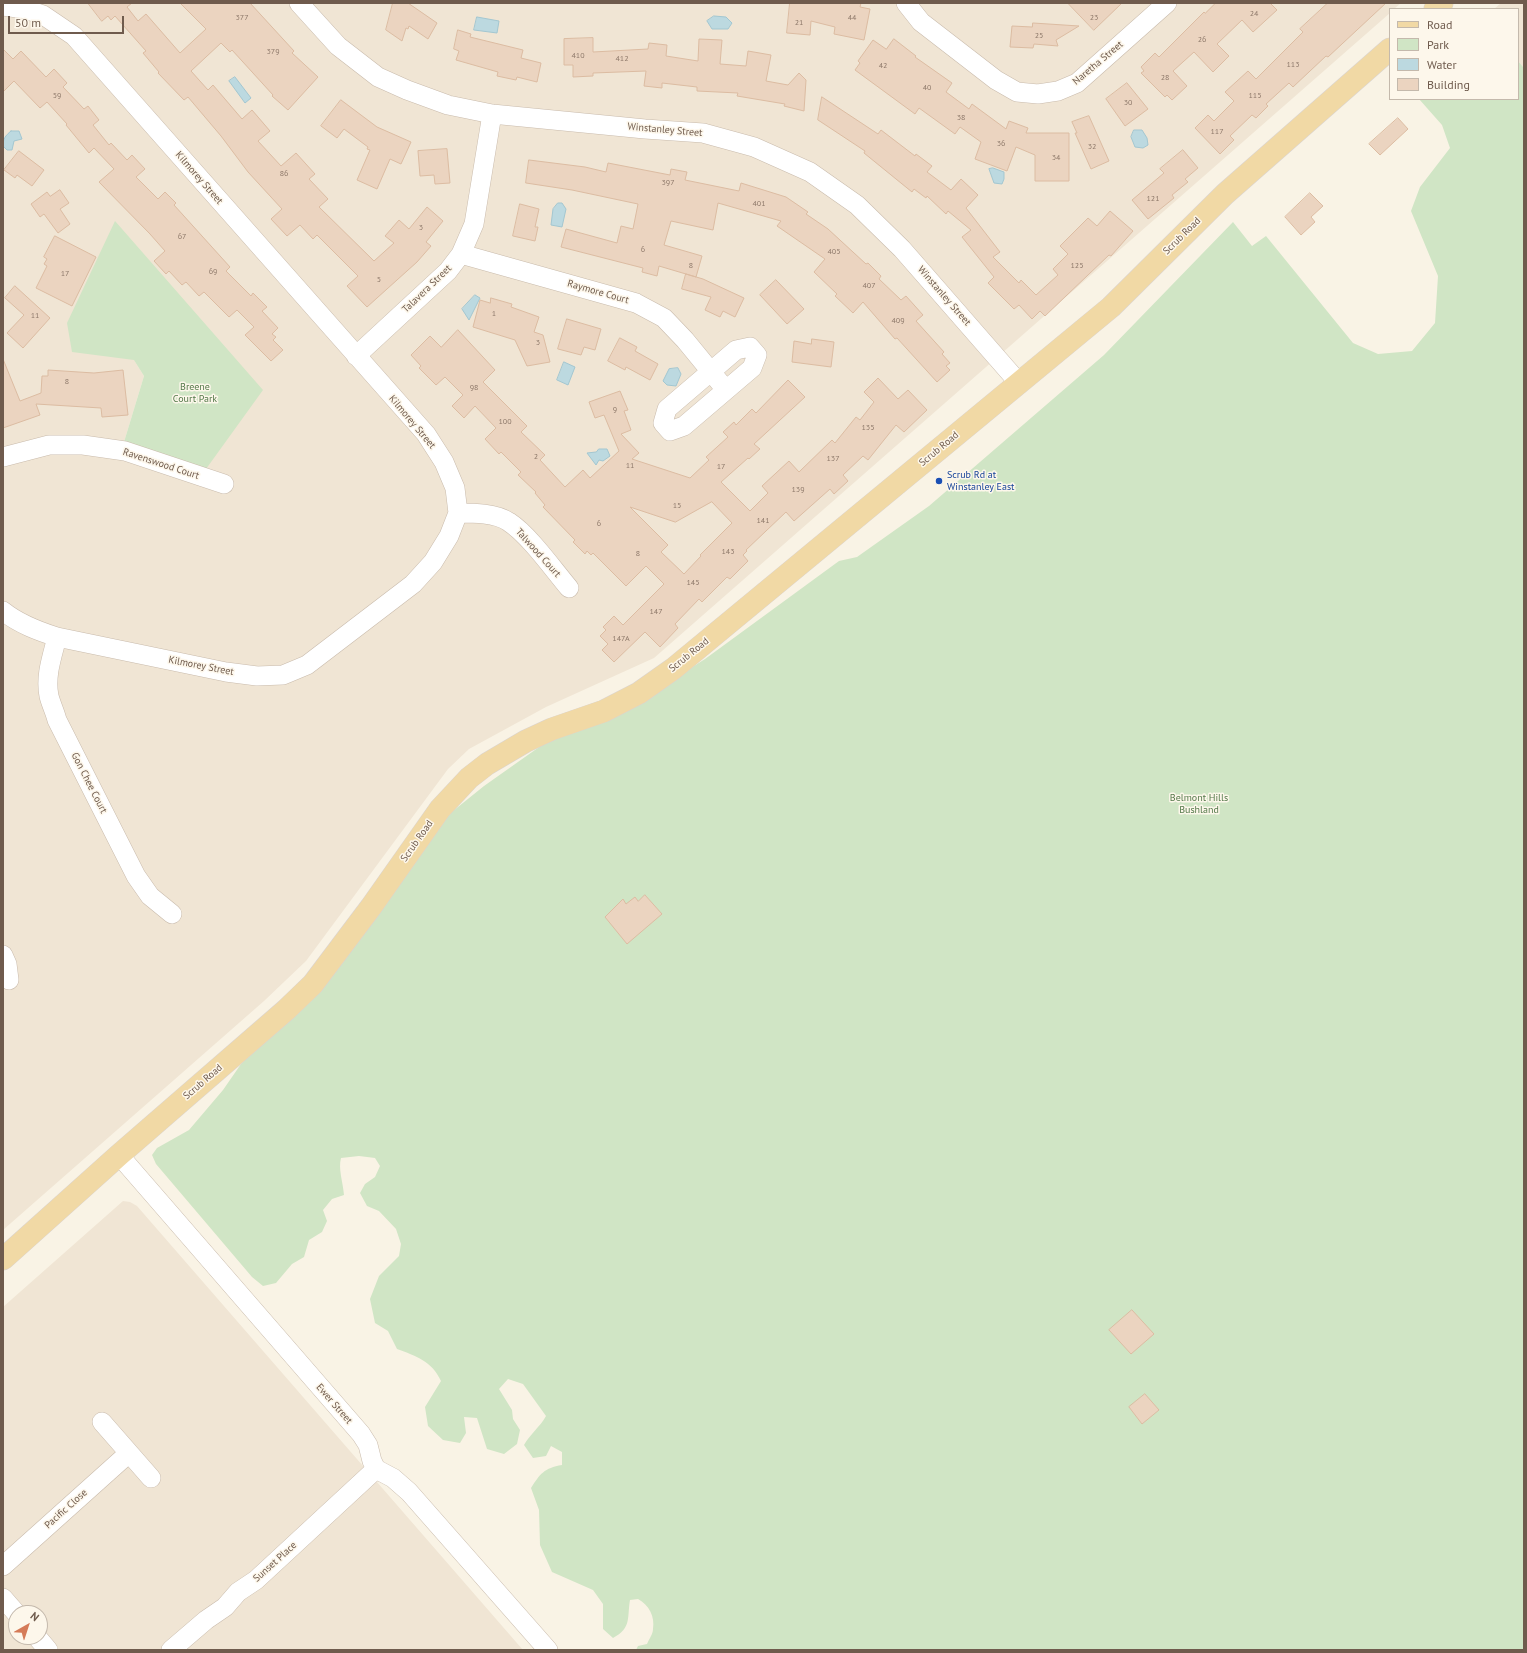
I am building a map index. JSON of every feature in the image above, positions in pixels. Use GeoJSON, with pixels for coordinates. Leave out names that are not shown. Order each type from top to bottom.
{"type":"FeatureCollection","features":[{"type":"Feature","properties":{"kind":"main road","name":"Scrub Road"},"geometry":{"type":"LineString","coordinates":[[3,1259],[119,1155],[286,1010],[313,984],[371,907],[440,809],[470,778],[487,764],[526,741],[552,729],[604,711],[639,693],[668,673],[1110,307],[1225,194],[1389,50]]}},
{"type":"Feature","properties":{"kind":"street","name":"Winstanley Street"},"geometry":{"type":"LineString","coordinates":[[299,3],[338,46],[378,77],[448,106],[492,114],[645,129],[703,133],[754,147],[810,172],[857,205],[902,249],[1019,383]]}},
{"type":"Feature","properties":{"kind":"street","name":"Naretha Street"},"geometry":{"type":"LineString","coordinates":[[906,3],[921,22],[996,80],[1017,92],[1038,94],[1058,91],[1077,83],[1167,3]]}},
{"type":"Feature","properties":{"kind":"street","name":"Kilmorey Street"},"geometry":{"type":"LineString","coordinates":[[3,611],[35,630],[57,638],[226,672],[256,676],[283,675],[307,665],[413,584],[433,562],[448,536],[458,513],[455,488],[444,462],[426,434],[74,36],[43,15],[25,9],[4,5]]}},
{"type":"Feature","properties":{"kind":"street","name":"Talavera Street"},"geometry":{"type":"LineString","coordinates":[[356,356],[448,271],[461,254],[474,224],[492,114]]}},
{"type":"Feature","properties":{"kind":"street","name":"Raymore Court"},"geometry":{"type":"LineString","coordinates":[[461,254],[636,302],[664,318],[685,340],[726,390]]}},
{"type":"Feature","properties":{"kind":"street"},"geometry":{"type":"LineString","coordinates":[[750,347],[758,355],[752,368],[684,426],[670,431],[663,423],[667,409],[711,372],[736,350],[750,347]]}},
{"type":"Feature","properties":{"kind":"street","name":"Ravenswood Court"},"geometry":{"type":"LineString","coordinates":[[3,458],[49,444],[82,445],[125,451],[224,484]]}},
{"type":"Feature","properties":{"kind":"street","name":"Talwood Court"},"geometry":{"type":"LineString","coordinates":[[458,513],[481,513],[508,522],[527,539],[569,588]]}},
{"type":"Feature","properties":{"kind":"street","name":"Gon Chee Court"},"geometry":{"type":"LineString","coordinates":[[57,638],[50,662],[48,678],[49,696],[57,720],[136,876],[150,896],[172,914]]}},
{"type":"Feature","properties":{"kind":"street"},"geometry":{"type":"LineString","coordinates":[[3,955],[7,964],[9,980]]}},
{"type":"Feature","properties":{"kind":"street","name":"Ewer Street"},"geometry":{"type":"LineString","coordinates":[[119,1155],[361,1434],[368,1445],[372,1461],[376,1469]]}},
{"type":"Feature","properties":{"kind":"street"},"geometry":{"type":"LineString","coordinates":[[102,1422],[151,1478]]}},
{"type":"Feature","properties":{"kind":"street","name":"Pacific Close"},"geometry":{"type":"LineString","coordinates":[[3,1566],[129,1453]]}},
{"type":"Feature","properties":{"kind":"street"},"geometry":{"type":"LineString","coordinates":[[376,1469],[393,1478],[409,1492],[548,1650]]}},
{"type":"Feature","properties":{"kind":"street","name":"Sunset Place"},"geometry":{"type":"LineString","coordinates":[[171,1650],[206,1620],[225,1607],[238,1592],[256,1580],[376,1469]]}},
{"type":"Feature","properties":{"kind":"shaded area"},"geometry":{"type":"Polygon","coordinates":[[[3,3],[1401,3],[1395,8],[1389,8],[1389,14],[654,658],[546,707],[469,749],[448,769],[306,961],[264,1001],[3,1230],[3,3]],[[134,360],[144,376],[124,442],[206,469],[134,360]]]}},
{"type":"Feature","properties":{"kind":"shaded area"},"geometry":{"type":"Polygon","coordinates":[[[1501,3],[1524,3],[1524,68],[1519,62],[1519,8],[1495,8],[1501,3]]]}},
{"type":"Feature","properties":{"kind":"shaded area"},"geometry":{"type":"Polygon","coordinates":[[[123,1201],[130,1202],[137,1206],[523,1650],[3,1650],[3,1307],[123,1201]]]}},
{"type":"Feature","properties":{"kind":"green space","name":"Belmont Hills Bushland"},"geometry":{"type":"Polygon","coordinates":[[[1519,62],[1524,68],[1524,1650],[636,1650],[638,1646],[647,1644],[652,1633],[653,1624],[650,1611],[642,1601],[638,1599],[630,1600],[628,1622],[623,1630],[613,1638],[603,1629],[603,1604],[593,1590],[552,1572],[540,1545],[539,1510],[531,1488],[543,1472],[562,1465],[562,1452],[551,1446],[546,1456],[533,1458],[524,1445],[546,1416],[523,1384],[508,1379],[499,1389],[512,1410],[513,1419],[520,1430],[517,1444],[504,1454],[487,1449],[477,1418],[464,1417],[466,1433],[460,1443],[443,1440],[428,1426],[425,1407],[441,1381],[437,1374],[423,1360],[397,1349],[388,1331],[375,1323],[370,1299],[379,1276],[399,1256],[401,1244],[396,1229],[379,1211],[367,1206],[360,1193],[365,1184],[375,1177],[380,1166],[375,1158],[359,1156],[341,1158],[340,1171],[344,1195],[332,1199],[323,1210],[327,1221],[322,1232],[309,1240],[304,1257],[292,1264],[276,1283],[263,1286],[252,1277],[156,1164],[152,1155],[157,1148],[189,1130],[223,1090],[241,1064],[336,968],[448,815],[484,786],[542,745],[623,711],[705,659],[839,561],[857,557],[929,506],[1104,355],[1233,222],[1252,246],[1266,236],[1353,343],[1378,354],[1412,351],[1435,323],[1438,276],[1411,211],[1420,187],[1450,148],[1442,125],[1420,100],[1519,100],[1519,62]]]}},
{"type":"Feature","properties":{"kind":"green space","name":"Breene Court Park"},"geometry":{"type":"Polygon","coordinates":[[[115,221],[263,390],[206,469],[124,442],[144,376],[134,360],[72,352],[67,323],[115,221]]]}},
{"type":"Feature","properties":{"kind":"water"},"geometry":{"type":"Polygon","coordinates":[[[714,16],[726,17],[732,23],[728,29],[712,29],[707,21],[714,16]]]}},
{"type":"Feature","properties":{"kind":"water"},"geometry":{"type":"Polygon","coordinates":[[[477,17],[499,21],[497,33],[474,30],[477,17]]]}},
{"type":"Feature","properties":{"kind":"water"},"geometry":{"type":"Polygon","coordinates":[[[235,77],[251,98],[245,103],[229,81],[235,77]]]}},
{"type":"Feature","properties":{"kind":"water"},"geometry":{"type":"Polygon","coordinates":[[[1134,130],[1142,130],[1147,138],[1148,145],[1143,148],[1135,147],[1131,137],[1134,130]]]}},
{"type":"Feature","properties":{"kind":"water"},"geometry":{"type":"Polygon","coordinates":[[[11,131],[19,131],[22,139],[14,141],[12,150],[7,150],[3,146],[3,141],[11,131]]]}},
{"type":"Feature","properties":{"kind":"water"},"geometry":{"type":"Polygon","coordinates":[[[993,168],[1004,172],[1002,184],[994,183],[989,169],[993,168]]]}},
{"type":"Feature","properties":{"kind":"water"},"geometry":{"type":"Polygon","coordinates":[[[558,203],[562,203],[566,209],[562,227],[551,225],[553,209],[558,203]]]}},
{"type":"Feature","properties":{"kind":"water"},"geometry":{"type":"Polygon","coordinates":[[[475,295],[480,298],[469,320],[462,309],[475,295]]]}},
{"type":"Feature","properties":{"kind":"water"},"geometry":{"type":"Polygon","coordinates":[[[564,362],[575,367],[568,385],[557,380],[564,362]]]}},
{"type":"Feature","properties":{"kind":"water"},"geometry":{"type":"Polygon","coordinates":[[[678,368],[681,374],[676,386],[667,385],[663,381],[669,369],[678,368]]]}},
{"type":"Feature","properties":{"kind":"water"},"geometry":{"type":"Polygon","coordinates":[[[599,449],[607,449],[610,456],[603,461],[599,460],[596,465],[587,453],[596,452],[599,449]]]}},
{"type":"Feature","properties":{"kind":"building"},"geometry":{"type":"Polygon","coordinates":[[[88,3],[132,3],[127,7],[138,21],[146,14],[180,53],[206,29],[180,3],[250,3],[294,51],[292,53],[318,77],[288,110],[272,96],[273,95],[232,50],[230,52],[221,43],[191,71],[208,90],[213,85],[242,119],[252,110],[270,131],[258,141],[281,166],[296,153],[315,174],[309,179],[328,199],[319,207],[374,261],[394,243],[385,236],[399,220],[409,229],[427,207],[443,221],[426,242],[431,246],[417,262],[367,307],[347,286],[358,276],[317,235],[313,239],[300,225],[287,236],[271,219],[282,209],[248,172],[221,136],[188,97],[184,100],[158,73],[159,72],[143,53],[146,51],[115,16],[111,20],[108,16],[102,21],[88,3]]]}},
{"type":"Feature","properties":{"kind":"building"},"geometry":{"type":"Polygon","coordinates":[[[393,3],[408,3],[437,23],[428,39],[409,26],[408,29],[406,28],[402,41],[386,30],[393,3]]]}},
{"type":"Feature","properties":{"kind":"building"},"geometry":{"type":"Polygon","coordinates":[[[790,3],[861,3],[860,7],[870,9],[864,40],[834,34],[835,27],[811,21],[810,35],[787,33],[790,3]]]}},
{"type":"Feature","properties":{"kind":"building"},"geometry":{"type":"Polygon","coordinates":[[[1068,3],[1122,3],[1094,30],[1068,3]]]}},
{"type":"Feature","properties":{"kind":"building"},"geometry":{"type":"Polygon","coordinates":[[[1216,3],[1270,3],[1277,10],[1253,32],[1242,20],[1217,44],[1229,56],[1213,72],[1194,52],[1173,71],[1187,86],[1172,100],[1167,95],[1165,97],[1141,73],[1144,71],[1141,67],[1155,53],[1159,57],[1204,12],[1205,13],[1216,3]]]}},
{"type":"Feature","properties":{"kind":"building"},"geometry":{"type":"Polygon","coordinates":[[[1328,3],[1386,3],[1293,87],[1289,83],[1266,104],[1268,106],[1256,118],[1252,115],[1230,136],[1234,140],[1220,154],[1195,128],[1208,115],[1214,121],[1234,101],[1225,92],[1248,71],[1256,79],[1303,32],[1300,29],[1328,3]]]}},
{"type":"Feature","properties":{"kind":"building"},"geometry":{"type":"Polygon","coordinates":[[[1033,23],[1079,26],[1056,40],[1058,46],[1034,44],[1033,48],[1010,47],[1012,26],[1032,27],[1033,23]]]}},
{"type":"Feature","properties":{"kind":"building"},"geometry":{"type":"Polygon","coordinates":[[[458,30],[471,34],[470,37],[523,50],[521,58],[541,63],[537,82],[517,77],[516,80],[497,76],[498,72],[456,60],[459,51],[454,49],[458,30]]]}},
{"type":"Feature","properties":{"kind":"building"},"geometry":{"type":"Polygon","coordinates":[[[593,38],[593,52],[648,49],[649,43],[667,45],[666,56],[698,61],[699,39],[722,40],[720,64],[746,66],[748,51],[771,55],[766,81],[788,85],[799,73],[806,80],[804,111],[784,106],[785,104],[737,96],[738,93],[697,91],[697,87],[662,83],[662,88],[644,86],[646,71],[593,73],[593,76],[573,77],[573,65],[564,65],[564,39],[593,38]]]}},
{"type":"Feature","properties":{"kind":"building"},"geometry":{"type":"Polygon","coordinates":[[[894,39],[916,56],[915,57],[952,83],[946,92],[969,109],[972,104],[1006,129],[1009,121],[1028,128],[1026,133],[1069,133],[1069,181],[1035,181],[1035,155],[1016,147],[1007,171],[975,159],[981,142],[960,127],[955,134],[919,108],[915,114],[855,70],[860,63],[858,61],[873,40],[886,49],[894,39]]]}},
{"type":"Feature","properties":{"kind":"building"},"geometry":{"type":"Polygon","coordinates":[[[3,49],[13,59],[21,51],[46,77],[54,69],[67,83],[63,87],[84,109],[88,106],[99,120],[93,125],[109,145],[111,143],[127,160],[132,155],[145,169],[136,177],[158,199],[165,192],[176,203],[174,205],[230,267],[226,271],[251,296],[253,293],[267,307],[262,311],[278,328],[272,334],[276,337],[273,340],[283,350],[271,361],[245,335],[254,327],[237,310],[229,317],[204,292],[199,296],[186,282],[182,285],[169,271],[166,274],[154,261],[165,251],[99,182],[114,169],[94,148],[89,153],[66,125],[67,124],[47,102],[40,108],[14,81],[3,92],[3,49]]]}},
{"type":"Feature","properties":{"kind":"building"},"geometry":{"type":"Polygon","coordinates":[[[1127,83],[1148,109],[1125,126],[1106,99],[1127,83]]]}},
{"type":"Feature","properties":{"kind":"building"},"geometry":{"type":"Polygon","coordinates":[[[822,97],[878,134],[881,130],[915,156],[916,154],[932,166],[927,172],[951,190],[961,179],[978,195],[966,208],[1000,252],[993,257],[1019,283],[1021,280],[1036,295],[1058,275],[1053,269],[1068,254],[1060,246],[1088,218],[1097,226],[1110,211],[1133,231],[1111,256],[1109,255],[1045,316],[1040,311],[1032,319],[1019,305],[1014,309],[988,283],[994,277],[962,237],[971,230],[948,211],[946,214],[927,196],[926,198],[914,189],[912,192],[864,153],[865,151],[818,120],[822,97]]]}},
{"type":"Feature","properties":{"kind":"building"},"geometry":{"type":"Polygon","coordinates":[[[341,100],[377,127],[411,142],[401,164],[390,159],[377,189],[357,180],[370,150],[367,149],[368,147],[344,129],[337,138],[321,126],[341,100]]]}},
{"type":"Feature","properties":{"kind":"building"},"geometry":{"type":"Polygon","coordinates":[[[1089,116],[1109,161],[1091,169],[1075,133],[1077,133],[1072,122],[1089,116]]]}},
{"type":"Feature","properties":{"kind":"building"},"geometry":{"type":"Polygon","coordinates":[[[1398,118],[1408,129],[1380,155],[1369,144],[1398,118]]]}},
{"type":"Feature","properties":{"kind":"building"},"geometry":{"type":"Polygon","coordinates":[[[447,149],[450,183],[435,184],[434,175],[420,176],[418,151],[447,149]]]}},
{"type":"Feature","properties":{"kind":"building"},"geometry":{"type":"Polygon","coordinates":[[[1183,150],[1198,168],[1185,179],[1188,182],[1172,195],[1174,198],[1148,219],[1132,200],[1164,173],[1160,169],[1183,150]]]}},
{"type":"Feature","properties":{"kind":"building"},"geometry":{"type":"Polygon","coordinates":[[[19,151],[44,170],[32,186],[17,175],[15,178],[4,170],[19,151]]]}},
{"type":"Feature","properties":{"kind":"building"},"geometry":{"type":"Polygon","coordinates":[[[529,160],[585,167],[606,172],[608,163],[670,175],[671,169],[687,172],[685,180],[739,191],[741,183],[786,197],[808,212],[806,214],[828,229],[866,264],[868,263],[881,276],[879,279],[901,300],[906,296],[923,315],[916,321],[944,352],[942,354],[950,363],[946,366],[950,370],[937,382],[897,338],[895,339],[863,302],[853,313],[835,296],[837,294],[814,272],[825,259],[777,226],[781,221],[718,203],[713,230],[671,221],[664,245],[702,256],[696,277],[659,266],[657,276],[642,272],[643,268],[561,247],[566,229],[617,243],[621,226],[633,229],[638,204],[572,190],[526,183],[529,160]]]}},
{"type":"Feature","properties":{"kind":"building"},"geometry":{"type":"Polygon","coordinates":[[[60,190],[69,203],[60,209],[70,224],[58,233],[44,214],[40,217],[31,204],[47,192],[50,196],[60,190]]]}},
{"type":"Feature","properties":{"kind":"building"},"geometry":{"type":"Polygon","coordinates":[[[1310,193],[1323,206],[1311,217],[1315,222],[1301,235],[1285,217],[1310,193]]]}},
{"type":"Feature","properties":{"kind":"building"},"geometry":{"type":"Polygon","coordinates":[[[520,204],[539,209],[535,227],[538,227],[535,241],[513,236],[520,204]]]}},
{"type":"Feature","properties":{"kind":"building"},"geometry":{"type":"Polygon","coordinates":[[[55,236],[96,257],[72,306],[36,288],[47,266],[44,264],[47,259],[44,257],[55,236]]]}},
{"type":"Feature","properties":{"kind":"building"},"geometry":{"type":"Polygon","coordinates":[[[686,274],[703,279],[744,298],[735,317],[723,311],[720,317],[705,310],[711,297],[682,289],[686,274]]]}},
{"type":"Feature","properties":{"kind":"building"},"geometry":{"type":"Polygon","coordinates":[[[776,280],[804,309],[787,324],[760,295],[776,280]]]}},
{"type":"Feature","properties":{"kind":"building"},"geometry":{"type":"Polygon","coordinates":[[[15,286],[50,318],[23,348],[7,333],[24,315],[5,298],[15,286]]]}},
{"type":"Feature","properties":{"kind":"building"},"geometry":{"type":"Polygon","coordinates":[[[491,298],[512,304],[511,307],[539,317],[534,332],[543,335],[550,362],[527,366],[515,340],[473,327],[480,300],[490,303],[491,298]]]}},
{"type":"Feature","properties":{"kind":"building"},"geometry":{"type":"Polygon","coordinates":[[[567,319],[601,329],[595,350],[584,347],[581,355],[558,349],[567,319]]]}},
{"type":"Feature","properties":{"kind":"building"},"geometry":{"type":"Polygon","coordinates":[[[458,330],[495,370],[483,382],[527,426],[521,432],[545,455],[540,460],[565,487],[583,470],[590,478],[619,451],[604,415],[595,418],[589,402],[620,391],[628,410],[624,411],[631,430],[621,434],[639,453],[632,459],[690,478],[709,460],[706,457],[728,437],[723,432],[734,422],[736,425],[752,409],[756,413],[788,380],[805,397],[754,444],[760,449],[721,482],[750,511],[768,493],[762,486],[789,461],[799,472],[832,440],[835,443],[856,417],[860,420],[874,402],[864,392],[878,378],[898,399],[908,390],[927,410],[904,432],[896,425],[868,460],[863,456],[843,475],[848,481],[834,494],[830,489],[794,521],[786,512],[746,550],[747,551],[743,555],[748,561],[730,579],[727,577],[702,602],[699,599],[675,624],[678,628],[660,647],[645,632],[614,662],[602,650],[608,644],[600,636],[606,630],[603,627],[614,616],[623,625],[664,584],[646,566],[626,586],[593,553],[591,555],[587,551],[585,554],[573,542],[575,540],[543,507],[545,505],[535,493],[536,492],[518,475],[521,472],[501,452],[499,454],[485,439],[496,428],[475,406],[464,418],[452,406],[463,395],[445,377],[436,385],[419,368],[421,366],[411,355],[430,336],[441,347],[458,330]],[[712,502],[675,522],[630,507],[668,545],[661,552],[684,574],[701,556],[700,555],[732,523],[712,502]]]}},
{"type":"Feature","properties":{"kind":"building"},"geometry":{"type":"Polygon","coordinates":[[[620,338],[637,347],[635,351],[658,364],[650,380],[626,367],[625,370],[608,361],[620,338]]]}},
{"type":"Feature","properties":{"kind":"building"},"geometry":{"type":"Polygon","coordinates":[[[812,339],[834,342],[831,367],[792,362],[794,341],[811,344],[812,339]]]}},
{"type":"Feature","properties":{"kind":"building"},"geometry":{"type":"Polygon","coordinates":[[[3,359],[20,401],[41,393],[42,376],[48,376],[48,370],[94,373],[123,370],[128,415],[102,417],[101,408],[36,404],[40,415],[3,428],[3,359]]]}},
{"type":"Feature","properties":{"kind":"building"},"geometry":{"type":"Polygon","coordinates":[[[645,895],[662,914],[627,944],[605,917],[623,899],[626,904],[635,897],[638,901],[645,895]]]}},
{"type":"Feature","properties":{"kind":"building"},"geometry":{"type":"Polygon","coordinates":[[[1132,1310],[1154,1334],[1131,1354],[1109,1330],[1132,1310]]]}},
{"type":"Feature","properties":{"kind":"building"},"geometry":{"type":"Polygon","coordinates":[[[1145,1394],[1159,1410],[1142,1424],[1129,1407],[1145,1394]]]}},
{"type":"Feature","properties":{"kind":"place","name":"Scrub Rd at Winstanley East"},"geometry":{"type":"Point","coordinates":[939,481]}}]}
